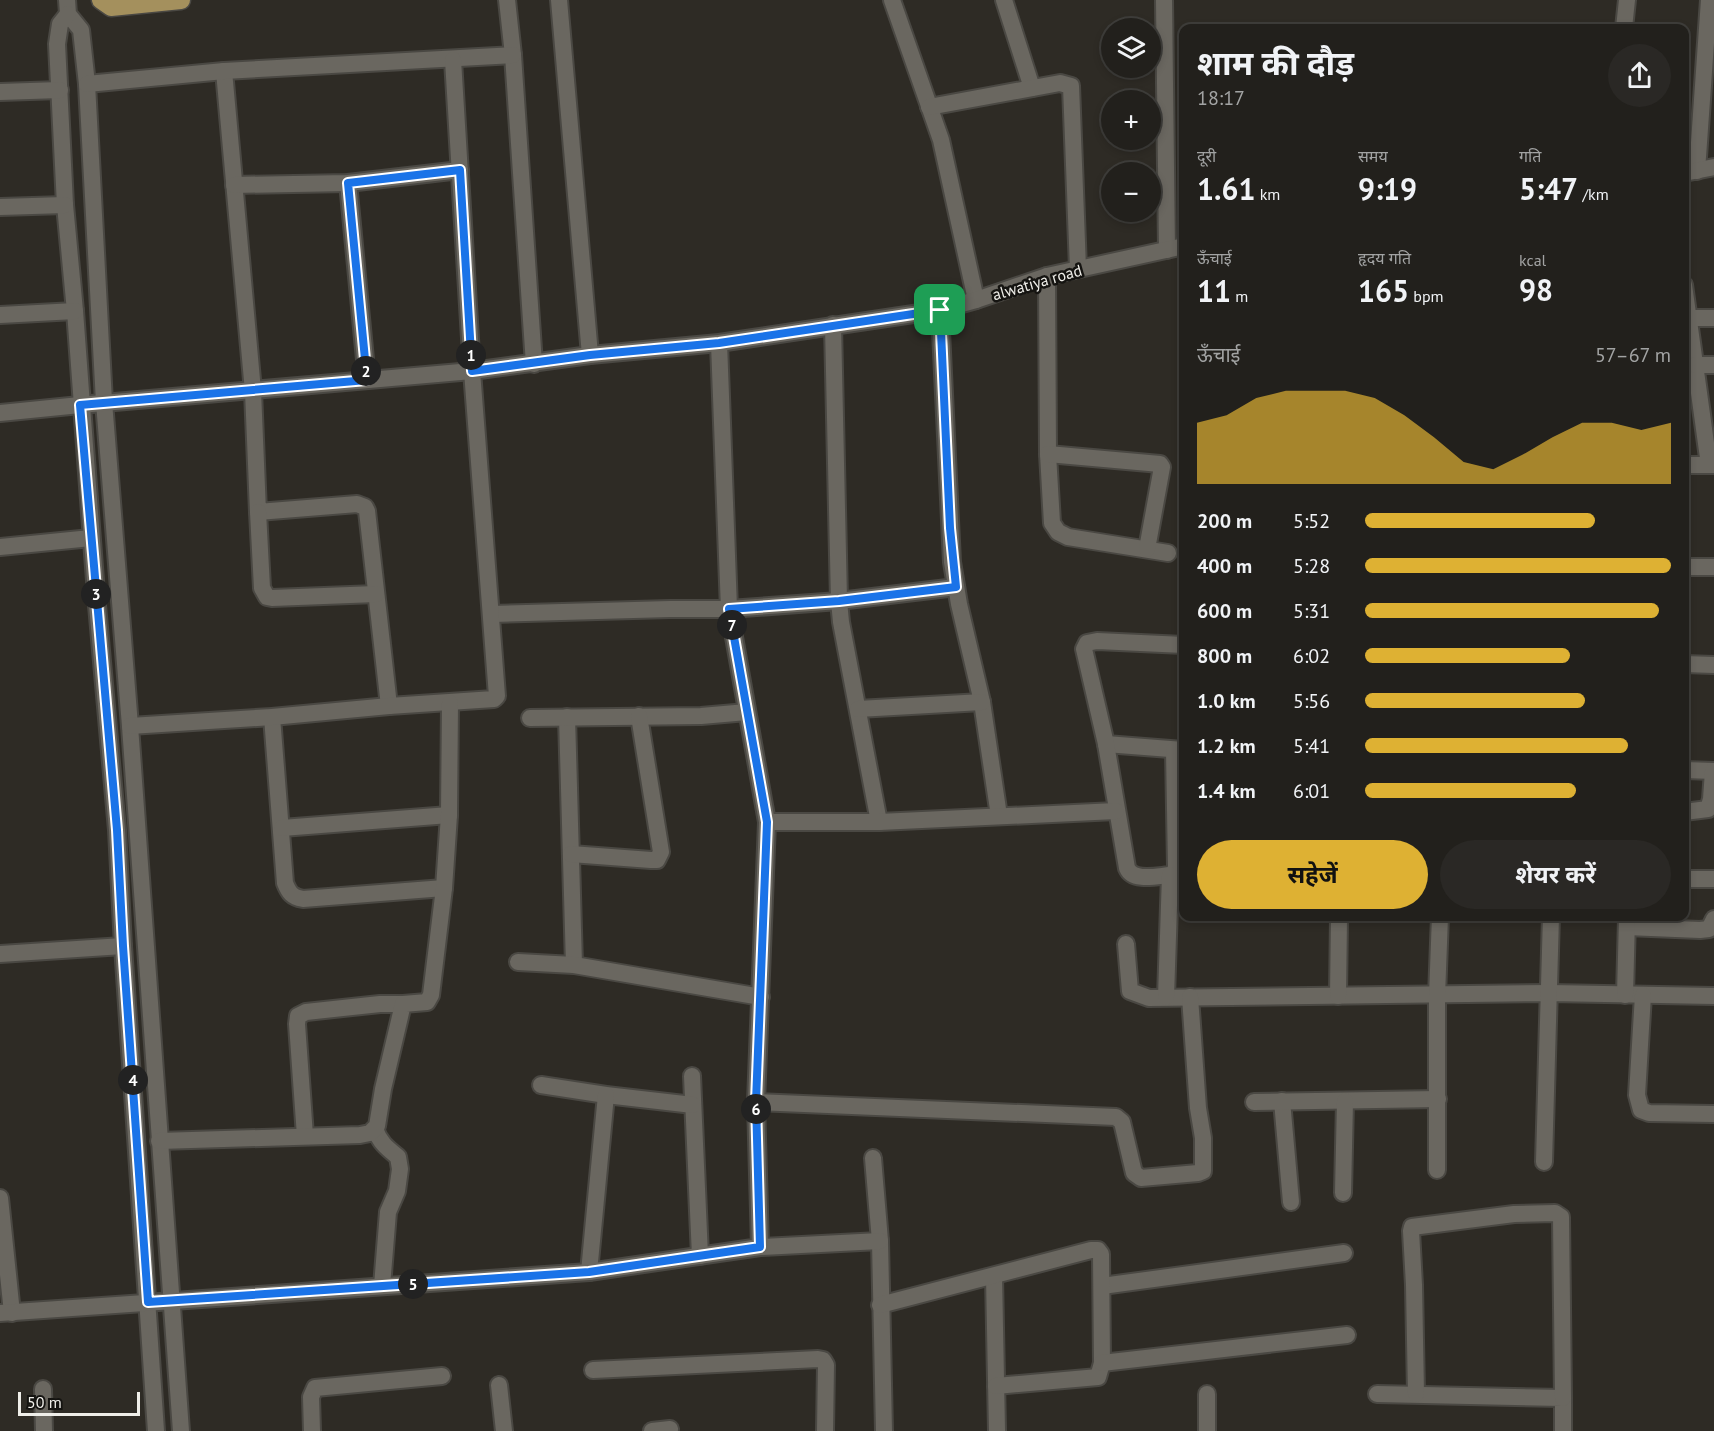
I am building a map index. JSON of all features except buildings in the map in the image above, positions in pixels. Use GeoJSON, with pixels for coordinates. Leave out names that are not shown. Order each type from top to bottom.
{"type":"FeatureCollection","features":[{"type":"Feature","properties":{"kind":"main road"},"geometry":{"type":"LineString","coordinates":[[101,0],[111,7],[181,0]]}},
{"type":"Feature","properties":{"kind":"street"},"geometry":{"type":"LineString","coordinates":[[507,0],[513,55],[534,364]]}},
{"type":"Feature","properties":{"kind":"street"},"geometry":{"type":"LineString","coordinates":[[559,0],[590,355]]}},
{"type":"Feature","properties":{"kind":"street"},"geometry":{"type":"LineString","coordinates":[[892,0],[941,140],[976,300]]}},
{"type":"Feature","properties":{"kind":"street"},"geometry":{"type":"LineString","coordinates":[[1004,0],[1032,88]]}},
{"type":"Feature","properties":{"kind":"street"},"geometry":{"type":"LineString","coordinates":[[1164,0],[1175,248]]}},
{"type":"Feature","properties":{"kind":"street"},"geometry":{"type":"LineString","coordinates":[[1624,24],[1627,0]]}},
{"type":"Feature","properties":{"kind":"street"},"geometry":{"type":"LineString","coordinates":[[1709,0],[1691,172],[1714,167]]}},
{"type":"Feature","properties":{"kind":"street"},"geometry":{"type":"LineString","coordinates":[[68,7],[81,30],[87,84],[104,402],[182,1431]]}},
{"type":"Feature","properties":{"kind":"street"},"geometry":{"type":"LineString","coordinates":[[68,7],[57,34],[65,204],[117,830],[156,1431]]}},
{"type":"Feature","properties":{"kind":"street"},"geometry":{"type":"LineString","coordinates":[[87,84],[224,71],[513,55]]}},
{"type":"Feature","properties":{"kind":"street"},"geometry":{"type":"LineString","coordinates":[[130,726],[272,717],[389,706],[450,704],[494,699],[497,696],[472,371],[453,60]]}},
{"type":"Feature","properties":{"kind":"street"},"geometry":{"type":"LineString","coordinates":[[224,71],[253,391],[262,588],[267,597],[272,598],[376,594]]}},
{"type":"Feature","properties":{"kind":"street"},"geometry":{"type":"LineString","coordinates":[[929,107],[1060,83],[1071,86],[1078,269]]}},
{"type":"Feature","properties":{"kind":"street"},"geometry":{"type":"LineString","coordinates":[[0,92],[60,90]]}},
{"type":"Feature","properties":{"kind":"street"},"geometry":{"type":"LineString","coordinates":[[234,185],[348,183],[460,170]]}},
{"type":"Feature","properties":{"kind":"street"},"geometry":{"type":"LineString","coordinates":[[348,183],[367,380]]}},
{"type":"Feature","properties":{"kind":"street"},"geometry":{"type":"LineString","coordinates":[[0,207],[65,204]]}},
{"type":"Feature","properties":{"kind":"street","name":"alwatiya road"},"geometry":{"type":"LineString","coordinates":[[0,413],[472,371],[590,355],[719,343],[940,310],[1047,276],[1175,248]]}},
{"type":"Feature","properties":{"kind":"street"},"geometry":{"type":"LineString","coordinates":[[1047,276],[1048,454],[1052,523],[1058,532],[1068,537],[1167,553]]}},
{"type":"Feature","properties":{"kind":"street"},"geometry":{"type":"LineString","coordinates":[[0,315],[75,310]]}},
{"type":"Feature","properties":{"kind":"street"},"geometry":{"type":"LineString","coordinates":[[940,310],[950,528],[956,587],[982,702],[999,816]]}},
{"type":"Feature","properties":{"kind":"street"},"geometry":{"type":"LineString","coordinates":[[1689,465],[1712,465],[1689,318],[1714,318]]}},
{"type":"Feature","properties":{"kind":"street"},"geometry":{"type":"LineString","coordinates":[[833,325],[839,601],[879,822]]}},
{"type":"Feature","properties":{"kind":"street"},"geometry":{"type":"LineString","coordinates":[[719,343],[729,609],[767,822],[756,1102],[760,1247]]}},
{"type":"Feature","properties":{"kind":"street"},"geometry":{"type":"LineString","coordinates":[[1695,364],[1714,365]]}},
{"type":"Feature","properties":{"kind":"street"},"geometry":{"type":"LineString","coordinates":[[1048,454],[1160,464],[1162,467],[1147,549]]}},
{"type":"Feature","properties":{"kind":"street"},"geometry":{"type":"LineString","coordinates":[[258,512],[357,504],[365,507],[389,706]]}},
{"type":"Feature","properties":{"kind":"street"},"geometry":{"type":"LineString","coordinates":[[0,547],[91,538]]}},
{"type":"Feature","properties":{"kind":"street"},"geometry":{"type":"LineString","coordinates":[[1689,567],[1714,567]]}},
{"type":"Feature","properties":{"kind":"street"},"geometry":{"type":"LineString","coordinates":[[492,615],[729,609],[839,601],[956,587]]}},
{"type":"Feature","properties":{"kind":"street"},"geometry":{"type":"LineString","coordinates":[[1106,744],[1179,750],[1174,874],[1135,877],[1130,873],[1116,811],[1106,744],[1084,649],[1087,643],[1179,645]]}},
{"type":"Feature","properties":{"kind":"street"},"geometry":{"type":"LineString","coordinates":[[1689,664],[1714,665]]}},
{"type":"Feature","properties":{"kind":"street"},"geometry":{"type":"LineString","coordinates":[[858,709],[982,702]]}},
{"type":"Feature","properties":{"kind":"street"},"geometry":{"type":"LineString","coordinates":[[305,1136],[298,1016],[306,1012],[380,1004],[427,1002],[430,999],[444,888],[449,815],[450,704]]}},
{"type":"Feature","properties":{"kind":"street"},"geometry":{"type":"LineString","coordinates":[[530,718],[701,716],[747,712]]}},
{"type":"Feature","properties":{"kind":"street"},"geometry":{"type":"LineString","coordinates":[[571,854],[651,861],[659,857],[661,852],[639,716]]}},
{"type":"Feature","properties":{"kind":"street"},"geometry":{"type":"LineString","coordinates":[[272,717],[285,884],[289,893],[303,900],[444,888]]}},
{"type":"Feature","properties":{"kind":"street"},"geometry":{"type":"LineString","coordinates":[[567,717],[574,965]]}},
{"type":"Feature","properties":{"kind":"street"},"geometry":{"type":"LineString","coordinates":[[1689,770],[1713,771],[1712,799],[1708,810],[1689,812]]}},
{"type":"Feature","properties":{"kind":"street"},"geometry":{"type":"LineString","coordinates":[[767,822],[879,822],[1116,811]]}},
{"type":"Feature","properties":{"kind":"street"},"geometry":{"type":"LineString","coordinates":[[282,828],[449,815]]}},
{"type":"Feature","properties":{"kind":"street"},"geometry":{"type":"LineString","coordinates":[[1166,997],[1170,875]]}},
{"type":"Feature","properties":{"kind":"street"},"geometry":{"type":"LineString","coordinates":[[1689,879],[1714,879]]}},
{"type":"Feature","properties":{"kind":"street"},"geometry":{"type":"LineString","coordinates":[[1625,995],[1627,922],[1700,930],[1709,929],[1714,919]]}},
{"type":"Feature","properties":{"kind":"street"},"geometry":{"type":"LineString","coordinates":[[1338,996],[1339,921]]}},
{"type":"Feature","properties":{"kind":"street"},"geometry":{"type":"LineString","coordinates":[[1437,1170],[1437,996],[1440,921]]}},
{"type":"Feature","properties":{"kind":"street"},"geometry":{"type":"LineString","coordinates":[[1544,1162],[1551,993],[1551,921]]}},
{"type":"Feature","properties":{"kind":"street"},"geometry":{"type":"LineString","coordinates":[[1126,944],[1130,991],[1149,998],[1551,993],[1714,996]]}},
{"type":"Feature","properties":{"kind":"street"},"geometry":{"type":"LineString","coordinates":[[0,954],[123,946]]}},
{"type":"Feature","properties":{"kind":"street"},"geometry":{"type":"LineString","coordinates":[[518,962],[574,965],[761,997]]}},
{"type":"Feature","properties":{"kind":"street"},"geometry":{"type":"LineString","coordinates":[[1643,995],[1637,1095],[1641,1110],[1649,1113],[1714,1114]]}},
{"type":"Feature","properties":{"kind":"street"},"geometry":{"type":"LineString","coordinates":[[756,1102],[1116,1117],[1122,1122],[1136,1176],[1142,1178],[1203,1172],[1203,1138],[1198,1108],[1190,997]]}},
{"type":"Feature","properties":{"kind":"street"},"geometry":{"type":"LineString","coordinates":[[159,1141],[370,1133],[377,1126],[383,1089],[403,1004]]}},
{"type":"Feature","properties":{"kind":"street"},"geometry":{"type":"LineString","coordinates":[[692,1076],[700,1256]]}},
{"type":"Feature","properties":{"kind":"street"},"geometry":{"type":"LineString","coordinates":[[541,1085],[693,1105]]}},
{"type":"Feature","properties":{"kind":"street"},"geometry":{"type":"LineString","coordinates":[[589,1272],[606,1095]]}},
{"type":"Feature","properties":{"kind":"street"},"geometry":{"type":"LineString","coordinates":[[1254,1102],[1438,1100]]}},
{"type":"Feature","properties":{"kind":"street"},"geometry":{"type":"LineString","coordinates":[[1282,1101],[1291,1202]]}},
{"type":"Feature","properties":{"kind":"street"},"geometry":{"type":"LineString","coordinates":[[1343,1193],[1345,1101]]}},
{"type":"Feature","properties":{"kind":"street"},"geometry":{"type":"LineString","coordinates":[[375,1129],[385,1148],[398,1157],[400,1169],[396,1197],[388,1212],[382,1286]]}},
{"type":"Feature","properties":{"kind":"street"},"geometry":{"type":"LineString","coordinates":[[873,1158],[880,1241],[884,1431]]}},
{"type":"Feature","properties":{"kind":"street"},"geometry":{"type":"LineString","coordinates":[[0,1198],[6,1313],[589,1272],[760,1247],[880,1241]]}},
{"type":"Feature","properties":{"kind":"street"},"geometry":{"type":"LineString","coordinates":[[1416,1394],[1412,1227],[1514,1214],[1555,1213],[1561,1217],[1563,1431]]}},
{"type":"Feature","properties":{"kind":"street"},"geometry":{"type":"LineString","coordinates":[[880,1305],[1094,1249],[1098,1250],[1101,1254],[1102,1286],[1100,1373],[1094,1378],[996,1386]]}},
{"type":"Feature","properties":{"kind":"street"},"geometry":{"type":"LineString","coordinates":[[1102,1286],[1344,1253]]}},
{"type":"Feature","properties":{"kind":"street"},"geometry":{"type":"LineString","coordinates":[[994,1276],[997,1431]]}},
{"type":"Feature","properties":{"kind":"street"},"geometry":{"type":"LineString","coordinates":[[1102,1364],[1347,1335]]}},
{"type":"Feature","properties":{"kind":"street"},"geometry":{"type":"LineString","coordinates":[[593,1370],[823,1360],[826,1365],[825,1431]]}},
{"type":"Feature","properties":{"kind":"street"},"geometry":{"type":"LineString","coordinates":[[312,1431],[311,1397],[315,1388],[442,1376]]}},
{"type":"Feature","properties":{"kind":"street"},"geometry":{"type":"LineString","coordinates":[[499,1385],[504,1431]]}},
{"type":"Feature","properties":{"kind":"street"},"geometry":{"type":"LineString","coordinates":[[43,1389],[44,1431]]}},
{"type":"Feature","properties":{"kind":"street"},"geometry":{"type":"LineString","coordinates":[[1207,1394],[1207,1431]]}},
{"type":"Feature","properties":{"kind":"street"},"geometry":{"type":"LineString","coordinates":[[1377,1394],[1563,1398]]}},
{"type":"Feature","properties":{"kind":"street"},"geometry":{"type":"LineString","coordinates":[[652,1431],[670,1429]]}},
{"type":"Feature","properties":{"kind":"route"},"geometry":{"type":"LineString","coordinates":[[460,170],[472,371],[590,355],[719,343],[940,310],[950,528],[956,587],[839,601],[729,609],[767,822],[756,1102],[760,1247],[589,1272],[148,1302],[117,830],[80,405],[367,380],[348,183],[460,170]]}}]}
